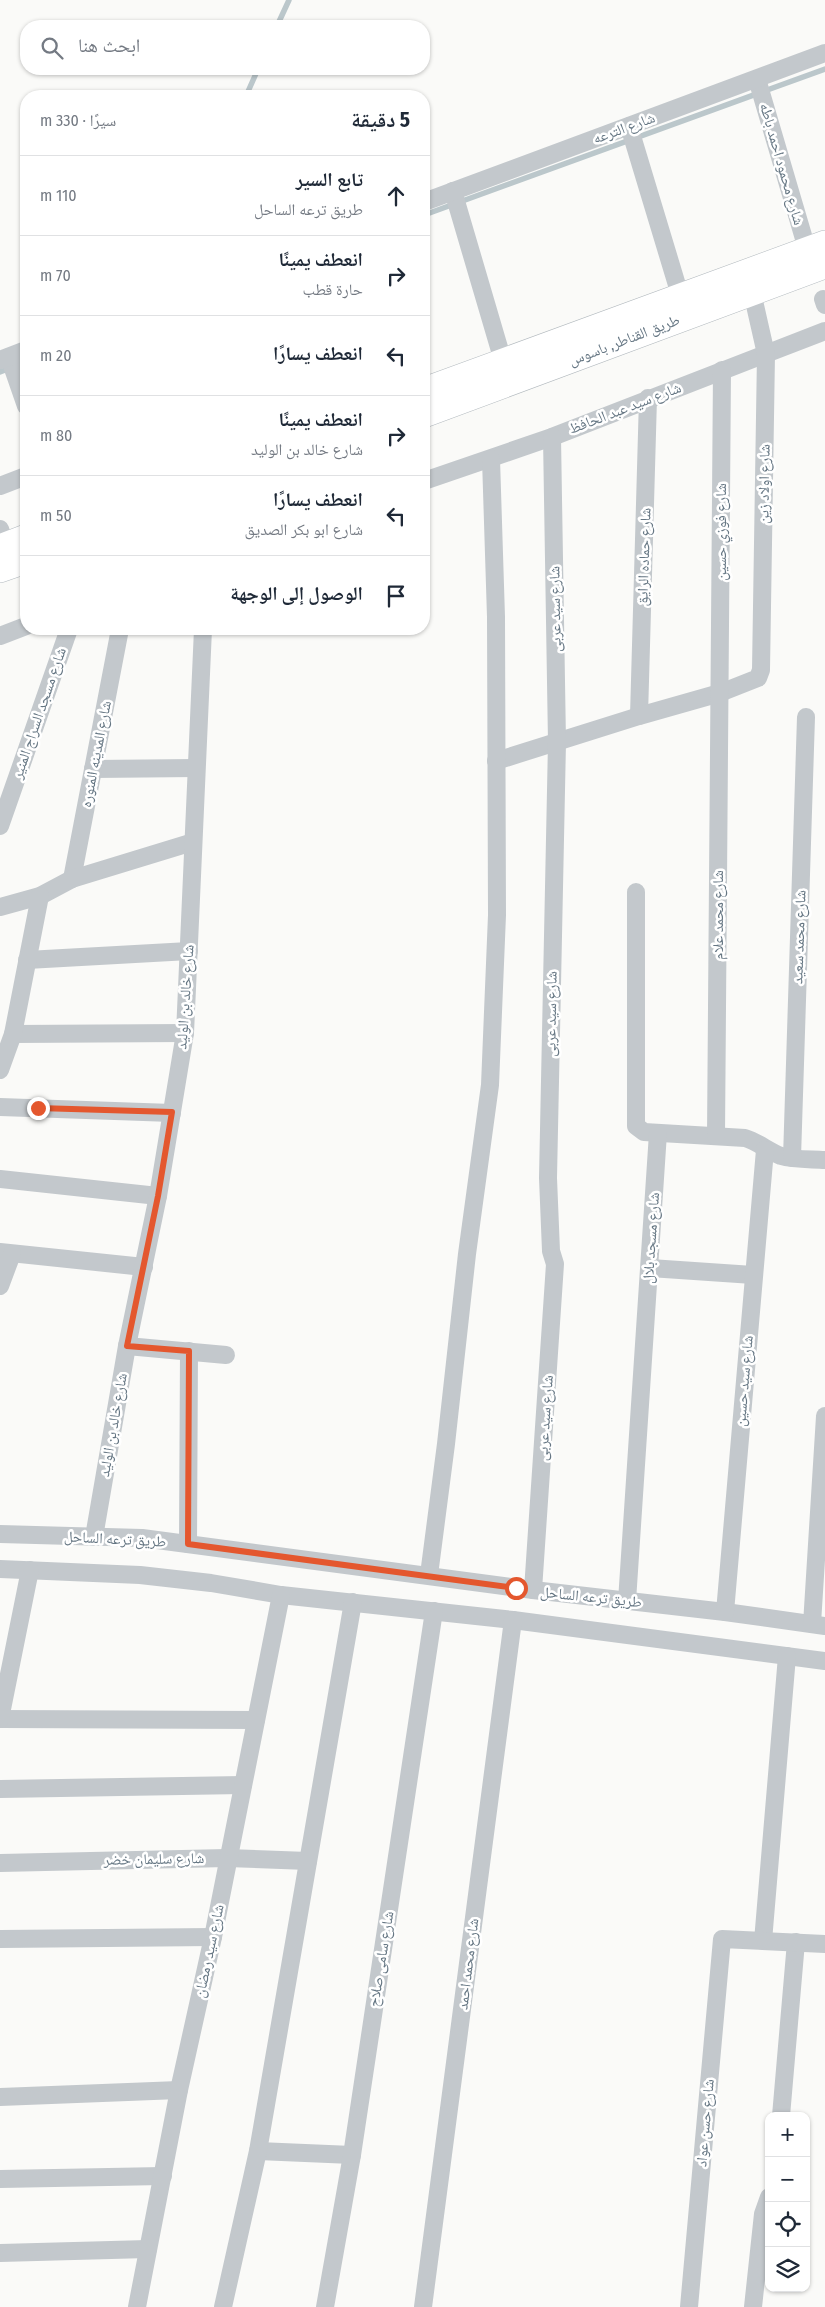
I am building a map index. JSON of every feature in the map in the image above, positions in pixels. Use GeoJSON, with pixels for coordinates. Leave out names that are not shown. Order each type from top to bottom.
{"type":"FeatureCollection","features":[{"type":"Feature","properties":{"kind":"main road","name":"طريق القناطر, باسوس"},"geometry":{"type":"LineString","coordinates":[[430,388],[816,246]]}},
{"type":"Feature","properties":{"kind":"main road","name":"طريق القناطر, باسوس"},"geometry":{"type":"LineString","coordinates":[[430,413],[825,266]]}},
{"type":"Feature","properties":{"kind":"main road"},"geometry":{"type":"LineString","coordinates":[[0,570],[20,562]]}},
{"type":"Feature","properties":{"kind":"street","name":"شارع الترعه"},"geometry":{"type":"LineString","coordinates":[[430,200],[825,53]]}},
{"type":"Feature","properties":{"kind":"street","name":"شارع محمود احمد باطه"},"geometry":{"type":"LineString","coordinates":[[757,78],[816,246]]}},
{"type":"Feature","properties":{"kind":"street"},"geometry":{"type":"LineString","coordinates":[[629,126],[680,295]]}},
{"type":"Feature","properties":{"kind":"street"},"geometry":{"type":"LineString","coordinates":[[453,191],[503,361]]}},
{"type":"Feature","properties":{"kind":"street","name":"شارع اولاد زين"},"geometry":{"type":"LineString","coordinates":[[720,693],[758,678],[761,670],[766,354],[752,292]]}},
{"type":"Feature","properties":{"kind":"street","name":"شارع سيد عبد الحافظ"},"geometry":{"type":"LineString","coordinates":[[430,479],[552,437],[648,398],[825,331]]}},
{"type":"Feature","properties":{"kind":"street"},"geometry":{"type":"LineString","coordinates":[[20,352],[4,358],[20,393]]}},
{"type":"Feature","properties":{"kind":"street","name":"شارع فوزي حسين"},"geometry":{"type":"LineString","coordinates":[[720,693],[722,370]]}},
{"type":"Feature","properties":{"kind":"street","name":"شارع حماده الرايق"},"geometry":{"type":"LineString","coordinates":[[639,716],[648,398]]}},
{"type":"Feature","properties":{"kind":"street","name":"شارع سيد عربى"},"geometry":{"type":"LineString","coordinates":[[533,1590],[555,1264],[551,1251],[548,1178],[557,742],[552,437]]}},
{"type":"Feature","properties":{"kind":"street"},"geometry":{"type":"LineString","coordinates":[[429,1575],[467,1254],[490,1085],[497,915],[496,617],[491,459]]}},
{"type":"Feature","properties":{"kind":"street"},"geometry":{"type":"LineString","coordinates":[[0,486],[20,478]]}},
{"type":"Feature","properties":{"kind":"street"},"geometry":{"type":"LineString","coordinates":[[0,636],[20,628]]}},
{"type":"Feature","properties":{"kind":"street","name":"شارع مسجد السراج المنير"},"geometry":{"type":"LineString","coordinates":[[0,826],[67,635]]}},
{"type":"Feature","properties":{"kind":"street","name":"شارع المدينه المنوره"},"geometry":{"type":"LineString","coordinates":[[72,879],[119,635]]}},
{"type":"Feature","properties":{"kind":"street","name":"شارع خالد بن الوليد"},"geometry":{"type":"LineString","coordinates":[[94,1537],[127,1346],[158,1196],[186,1034],[203,635]]}},
{"type":"Feature","properties":{"kind":"street"},"geometry":{"type":"LineString","coordinates":[[496,761],[639,716],[720,693]]}},
{"type":"Feature","properties":{"kind":"street","name":"شارع محمد علام"},"geometry":{"type":"LineString","coordinates":[[716,1136],[720,693]]}},
{"type":"Feature","properties":{"kind":"street","name":"شارع محمد سعيد"},"geometry":{"type":"LineString","coordinates":[[792,1158],[806,717]]}},
{"type":"Feature","properties":{"kind":"street"},"geometry":{"type":"LineString","coordinates":[[93,769],[196,768]]}},
{"type":"Feature","properties":{"kind":"street"},"geometry":{"type":"LineString","coordinates":[[0,907],[40,896],[72,879],[193,842]]}},
{"type":"Feature","properties":{"kind":"street"},"geometry":{"type":"LineString","coordinates":[[636,892],[636,1126],[644,1132],[752,1140],[765,1150],[783,1157],[825,1160]]}},
{"type":"Feature","properties":{"kind":"street"},"geometry":{"type":"LineString","coordinates":[[0,1070],[13,1034],[40,896]]}},
{"type":"Feature","properties":{"kind":"street"},"geometry":{"type":"LineString","coordinates":[[27,960],[189,951]]}},
{"type":"Feature","properties":{"kind":"street"},"geometry":{"type":"LineString","coordinates":[[13,1034],[186,1034]]}},
{"type":"Feature","properties":{"kind":"street"},"geometry":{"type":"LineString","coordinates":[[0,1107],[172,1112]]}},
{"type":"Feature","properties":{"kind":"street","name":"شارع مسجد بلال"},"geometry":{"type":"LineString","coordinates":[[628,1601],[658,1133]]}},
{"type":"Feature","properties":{"kind":"street","name":"شارع سيد حسين"},"geometry":{"type":"LineString","coordinates":[[725,1612],[765,1150]]}},
{"type":"Feature","properties":{"kind":"street"},"geometry":{"type":"LineString","coordinates":[[0,1179],[158,1196]]}},
{"type":"Feature","properties":{"kind":"street"},"geometry":{"type":"LineString","coordinates":[[0,1286],[6,1253],[144,1267]]}},
{"type":"Feature","properties":{"kind":"street"},"geometry":{"type":"LineString","coordinates":[[650,1268],[754,1275]]}},
{"type":"Feature","properties":{"kind":"street"},"geometry":{"type":"LineString","coordinates":[[127,1346],[226,1355]]}},
{"type":"Feature","properties":{"kind":"street"},"geometry":{"type":"LineString","coordinates":[[188,1544],[189,1351]]}},
{"type":"Feature","properties":{"kind":"street"},"geometry":{"type":"LineString","coordinates":[[818,1625],[825,1416]]}},
{"type":"Feature","properties":{"kind":"street","name":"طريق ترعه الساحل"},"geometry":{"type":"LineString","coordinates":[[0,1534],[142,1538],[533,1590],[725,1612],[818,1625]]}},
{"type":"Feature","properties":{"kind":"street"},"geometry":{"type":"LineString","coordinates":[[0,1569],[140,1575],[212,1583],[281,1595],[513,1620],[825,1661]]}},
{"type":"Feature","properties":{"kind":"street"},"geometry":{"type":"LineString","coordinates":[[30,1570],[0,1719],[256,1720]]}},
{"type":"Feature","properties":{"kind":"street","name":"شارع سيد رمضان"},"geometry":{"type":"LineString","coordinates":[[137,2307],[179,2090],[281,1595]]}},
{"type":"Feature","properties":{"kind":"street"},"geometry":{"type":"LineString","coordinates":[[223,2307],[258,2151],[353,1602]]}},
{"type":"Feature","properties":{"kind":"street","name":"شارع سامى صلاح"},"geometry":{"type":"LineString","coordinates":[[325,2307],[352,2155],[434,1611]]}},
{"type":"Feature","properties":{"kind":"street","name":"شارع محمد احمد"},"geometry":{"type":"LineString","coordinates":[[423,2307],[513,1620]]}},
{"type":"Feature","properties":{"kind":"street"},"geometry":{"type":"LineString","coordinates":[[787,1656],[763,1941],[825,1944]]}},
{"type":"Feature","properties":{"kind":"street"},"geometry":{"type":"LineString","coordinates":[[0,1789],[243,1785]]}},
{"type":"Feature","properties":{"kind":"street","name":"شارع سليمان خضر"},"geometry":{"type":"LineString","coordinates":[[0,1863],[227,1858],[308,1861]]}},
{"type":"Feature","properties":{"kind":"street"},"geometry":{"type":"LineString","coordinates":[[0,1939],[212,1937]]}},
{"type":"Feature","properties":{"kind":"street","name":"شارع حسن عواد"},"geometry":{"type":"LineString","coordinates":[[689,2307],[722,1940],[763,1941]]}},
{"type":"Feature","properties":{"kind":"street"},"geometry":{"type":"LineString","coordinates":[[781,2112],[796,1942]]}},
{"type":"Feature","properties":{"kind":"street"},"geometry":{"type":"LineString","coordinates":[[0,2097],[179,2090]]}},
{"type":"Feature","properties":{"kind":"street"},"geometry":{"type":"LineString","coordinates":[[258,2151],[352,2155]]}},
{"type":"Feature","properties":{"kind":"street"},"geometry":{"type":"LineString","coordinates":[[0,2179],[163,2176]]}},
{"type":"Feature","properties":{"kind":"street"},"geometry":{"type":"LineString","coordinates":[[753,2307],[763,2214],[767,2202]]}},
{"type":"Feature","properties":{"kind":"street"},"geometry":{"type":"LineString","coordinates":[[0,2253],[148,2249]]}},
{"type":"Feature","properties":{"kind":"waterway"},"geometry":{"type":"LineString","coordinates":[[280,20],[289,0]]}},
{"type":"Feature","properties":{"kind":"waterway"},"geometry":{"type":"LineString","coordinates":[[430,213],[825,69]]}},
{"type":"Feature","properties":{"kind":"waterway"},"geometry":{"type":"LineString","coordinates":[[249,90],[255,75]]}},
{"type":"Feature","properties":{"kind":"waterway"},"geometry":{"type":"LineString","coordinates":[[0,372],[20,364]]}},
{"type":"Feature","properties":{"kind":"route"},"geometry":{"type":"LineString","coordinates":[[38,1108],[172,1112],[158,1196],[127,1346],[189,1351],[188,1544],[516,1588]]}}]}
